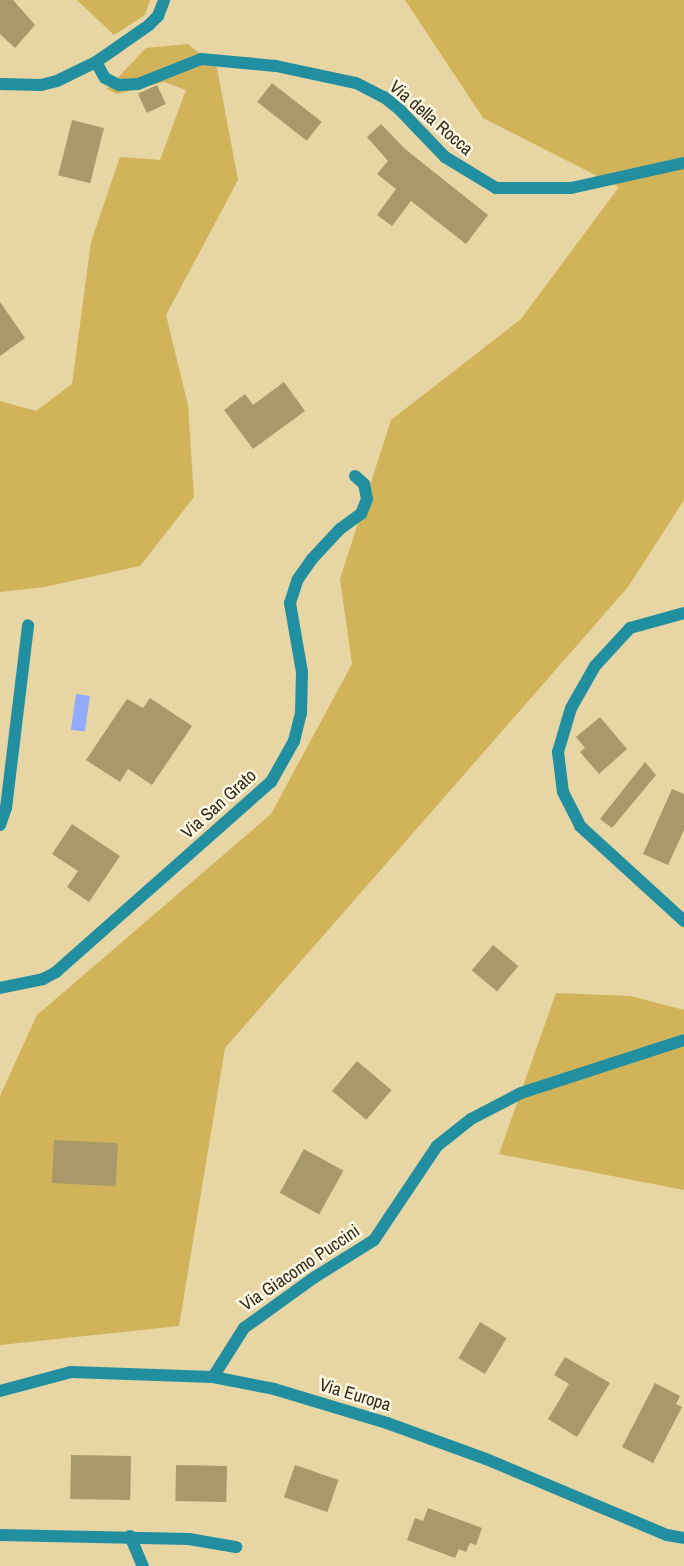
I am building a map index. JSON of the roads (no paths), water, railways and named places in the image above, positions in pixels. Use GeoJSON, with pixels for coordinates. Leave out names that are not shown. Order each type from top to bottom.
{"type":"FeatureCollection","features":[{"type":"Feature","properties":{"kind":"street"},"geometry":{"type":"LineString","coordinates":[[0,84],[40,85],[57,81],[96,62],[149,25],[158,16],[164,0]]}},
{"type":"Feature","properties":{"kind":"street","name":"Via della Rocca"},"geometry":{"type":"LineString","coordinates":[[96,62],[105,78],[119,86],[138,84],[201,59],[276,66],[356,83],[384,97],[399,109],[445,157],[496,188],[571,188],[684,163]]}},
{"type":"Feature","properties":{"kind":"street","name":"Via San Grato"},"geometry":{"type":"LineString","coordinates":[[0,988],[43,979],[56,972],[271,782],[294,741],[301,713],[302,672],[290,603],[298,579],[312,559],[340,529],[361,514],[367,499],[364,484],[355,476]]}},
{"type":"Feature","properties":{"kind":"street"},"geometry":{"type":"LineString","coordinates":[[684,613],[630,628],[595,666],[571,708],[558,753],[563,792],[580,826],[684,921]]}},
{"type":"Feature","properties":{"kind":"street"},"geometry":{"type":"LineString","coordinates":[[0,825],[6,808],[28,625]]}},
{"type":"Feature","properties":{"kind":"street","name":"Via Giacomo Puccini"},"geometry":{"type":"LineString","coordinates":[[213,1377],[244,1328],[315,1277],[374,1240],[437,1146],[471,1119],[521,1093],[684,1040]]}},
{"type":"Feature","properties":{"kind":"street","name":"Via Europa"},"geometry":{"type":"LineString","coordinates":[[0,1391],[71,1372],[213,1377],[274,1389],[387,1423],[486,1459],[667,1535],[684,1538]]}},
{"type":"Feature","properties":{"kind":"street"},"geometry":{"type":"LineString","coordinates":[[0,1535],[130,1536],[189,1539],[236,1547]]}},
{"type":"Feature","properties":{"kind":"street"},"geometry":{"type":"LineString","coordinates":[[130,1536],[143,1566]]}},
{"type":"Feature","properties":{"kind":"water"},"geometry":{"type":"Polygon","coordinates":[[[76,694],[90,696],[85,732],[71,730],[76,694]]]}}]}
